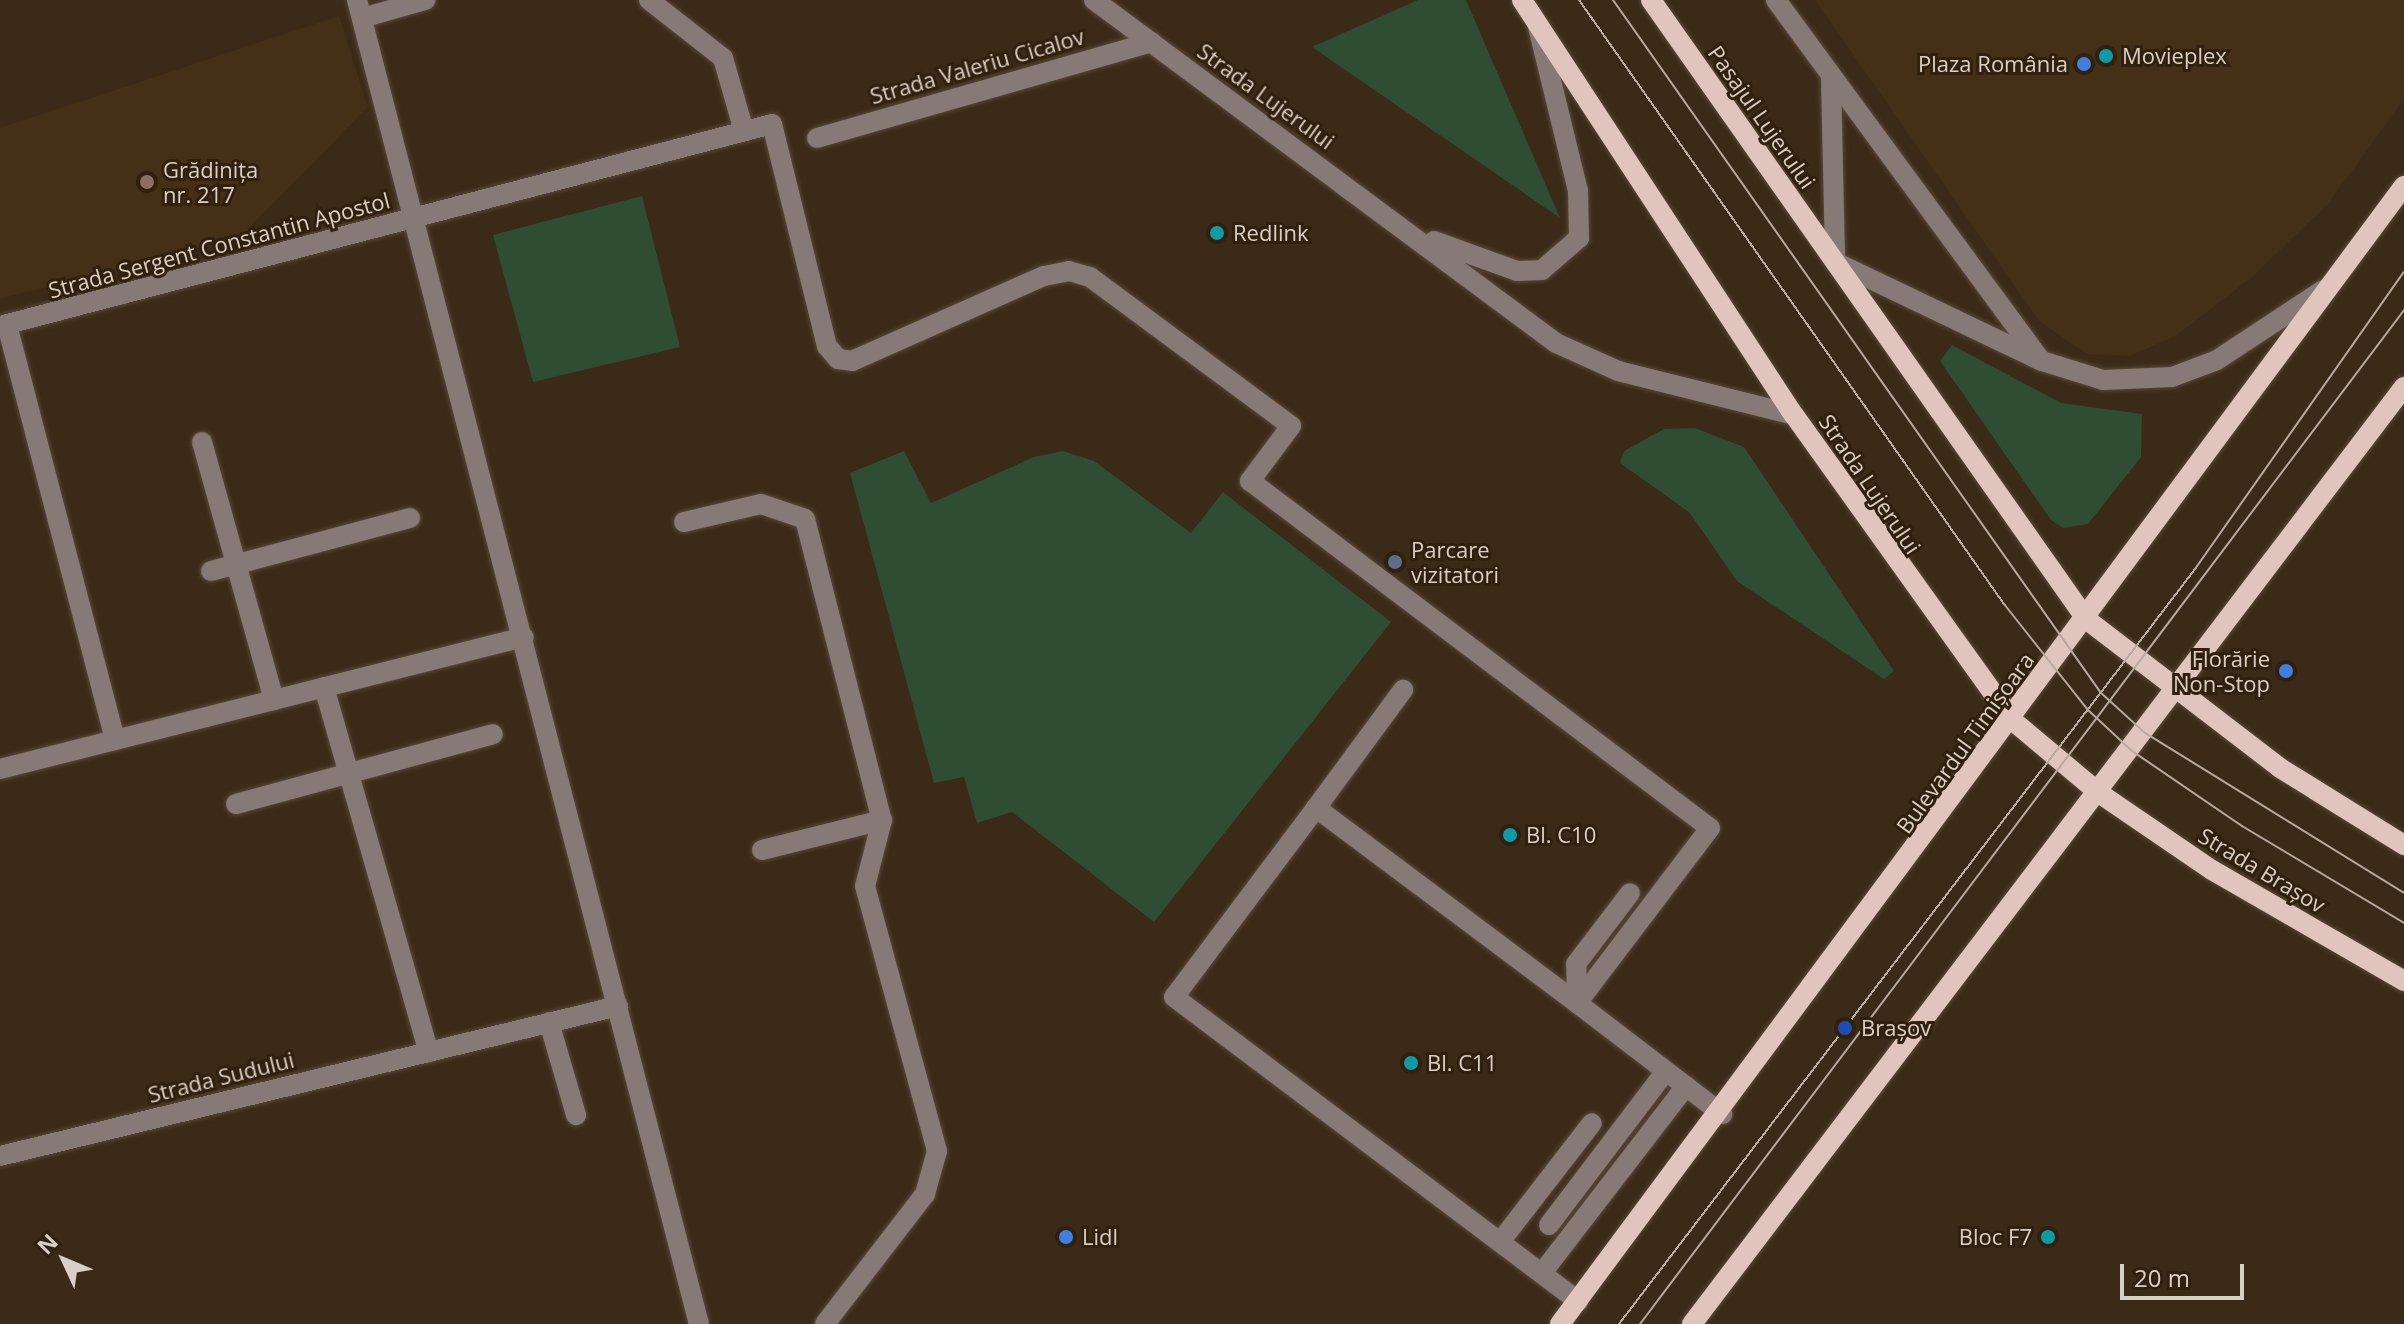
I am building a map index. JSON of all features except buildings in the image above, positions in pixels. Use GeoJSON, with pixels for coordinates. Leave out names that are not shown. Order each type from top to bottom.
{"type":"FeatureCollection","features":[{"type":"Feature","properties":{"kind":"main road"},"geometry":{"type":"LineString","coordinates":[[1522,0],[1794,415]]}},
{"type":"Feature","properties":{"kind":"main road","name":"Pasajul Lujerului"},"geometry":{"type":"LineString","coordinates":[[1651,0],[1835,262]]}},
{"type":"Feature","properties":{"kind":"main road","name":"Bulevardul Timișoara"},"geometry":{"type":"LineString","coordinates":[[1560,1324],[1722,1114],[2404,186]]}},
{"type":"Feature","properties":{"kind":"main road"},"geometry":{"type":"LineString","coordinates":[[1835,262],[2086,619],[2176,693],[2404,845]]}},
{"type":"Feature","properties":{"kind":"main road"},"geometry":{"type":"LineString","coordinates":[[1692,1324],[2176,693],[2404,387]]}},
{"type":"Feature","properties":{"kind":"main road","name":"Strada Lujerului"},"geometry":{"type":"LineString","coordinates":[[1794,415],[2012,720],[2099,793]]}},
{"type":"Feature","properties":{"kind":"main road","name":"Strada Brașov"},"geometry":{"type":"LineString","coordinates":[[2099,793],[2212,870],[2404,981]]}},
{"type":"Feature","properties":{"kind":"street"},"geometry":{"type":"LineString","coordinates":[[360,9],[425,0]]}},
{"type":"Feature","properties":{"kind":"street"},"geometry":{"type":"LineString","coordinates":[[649,0],[723,58],[744,131]]}},
{"type":"Feature","properties":{"kind":"street","name":"Strada Lujerului"},"geometry":{"type":"LineString","coordinates":[[1094,0],[1589,360],[1794,415]]}},
{"type":"Feature","properties":{"kind":"street"},"geometry":{"type":"LineString","coordinates":[[1776,0],[1831,79],[2042,361]]}},
{"type":"Feature","properties":{"kind":"street","name":"Strada Sergent Constantin Apostol"},"geometry":{"type":"LineString","coordinates":[[3,325],[417,218],[360,9]]}},
{"type":"Feature","properties":{"kind":"street","name":"Strada Lujerului"},"geometry":{"type":"LineString","coordinates":[[1411,232],[1517,271],[1542,270],[1579,238],[1578,191],[1538,27]]}},
{"type":"Feature","properties":{"kind":"street","name":"Strada Valeriu Cicalov"},"geometry":{"type":"LineString","coordinates":[[817,138],[1151,42]]}},
{"type":"Feature","properties":{"kind":"street"},"geometry":{"type":"LineString","coordinates":[[1831,79],[1835,262],[2042,361],[2103,380],[2172,377],[2253,340],[2333,283]]}},
{"type":"Feature","properties":{"kind":"street"},"geometry":{"type":"LineString","coordinates":[[699,1324],[417,218],[772,124],[827,346],[838,359],[852,361],[1044,276],[1069,271],[1090,277],[1291,426],[1250,481],[1710,828],[1577,1003]]}},
{"type":"Feature","properties":{"kind":"street"},"geometry":{"type":"LineString","coordinates":[[3,325],[115,740]]}},
{"type":"Feature","properties":{"kind":"street"},"geometry":{"type":"LineString","coordinates":[[202,442],[274,700]]}},
{"type":"Feature","properties":{"kind":"street"},"geometry":{"type":"LineString","coordinates":[[684,522],[761,504],[805,519],[882,820],[865,886],[937,1151],[925,1194],[825,1324]]}},
{"type":"Feature","properties":{"kind":"street"},"geometry":{"type":"LineString","coordinates":[[211,571],[410,518]]}},
{"type":"Feature","properties":{"kind":"street"},"geometry":{"type":"LineString","coordinates":[[0,769],[524,637]]}},
{"type":"Feature","properties":{"kind":"street"},"geometry":{"type":"LineString","coordinates":[[324,687],[429,1052]]}},
{"type":"Feature","properties":{"kind":"street"},"geometry":{"type":"LineString","coordinates":[[1403,690],[1174,997],[1578,1301]]}},
{"type":"Feature","properties":{"kind":"street"},"geometry":{"type":"LineString","coordinates":[[236,804],[493,734]]}},
{"type":"Feature","properties":{"kind":"street"},"geometry":{"type":"LineString","coordinates":[[1316,808],[1722,1114]]}},
{"type":"Feature","properties":{"kind":"street"},"geometry":{"type":"LineString","coordinates":[[762,850],[882,820]]}},
{"type":"Feature","properties":{"kind":"street"},"geometry":{"type":"LineString","coordinates":[[1577,1003],[1576,964],[1630,893]]}},
{"type":"Feature","properties":{"kind":"street","name":"Strada Sudului"},"geometry":{"type":"LineString","coordinates":[[0,1156],[618,1006]]}},
{"type":"Feature","properties":{"kind":"street"},"geometry":{"type":"LineString","coordinates":[[549,1022],[576,1115]]}},
{"type":"Feature","properties":{"kind":"street"},"geometry":{"type":"LineString","coordinates":[[1549,1225],[1666,1071]]}},
{"type":"Feature","properties":{"kind":"street"},"geometry":{"type":"LineString","coordinates":[[1542,1273],[1686,1086]]}},
{"type":"Feature","properties":{"kind":"street"},"geometry":{"type":"LineString","coordinates":[[1500,1242],[1592,1123]]}},
{"type":"Feature","properties":{"kind":"shaded area"},"geometry":{"type":"Polygon","coordinates":[[[1815,0],[2404,0],[2404,99],[2328,204],[2252,277],[2177,335],[2130,356],[2087,354],[2039,321],[1815,0]]]}},
{"type":"Feature","properties":{"kind":"shaded area","name":"Grădinița nr. 217"},"geometry":{"type":"Polygon","coordinates":[[[339,16],[368,107],[241,236],[0,299],[0,128],[339,16]]]}},
{"type":"Feature","properties":{"kind":"green space"},"geometry":{"type":"Polygon","coordinates":[[[1418,0],[1466,0],[1560,218],[1312,47],[1418,0]]]}},
{"type":"Feature","properties":{"kind":"green space"},"geometry":{"type":"Polygon","coordinates":[[[642,196],[680,347],[533,382],[493,235],[642,196]]]}},
{"type":"Feature","properties":{"kind":"green space"},"geometry":{"type":"Polygon","coordinates":[[[1952,345],[2061,403],[2142,414],[2141,457],[2088,524],[2063,528],[2051,520],[1940,361],[1952,345]]]}},
{"type":"Feature","properties":{"kind":"green space"},"geometry":{"type":"Polygon","coordinates":[[[1695,428],[1744,447],[1894,671],[1884,679],[1737,581],[1689,512],[1620,463],[1624,451],[1664,429],[1695,428]]]}},
{"type":"Feature","properties":{"kind":"green space"},"geometry":{"type":"Polygon","coordinates":[[[904,451],[931,503],[1034,457],[1063,451],[1094,461],[1191,533],[1223,492],[1391,622],[1154,922],[1012,812],[977,823],[964,777],[934,783],[850,473],[904,451]]]}},
{"type":"Feature","properties":{"kind":"tram line"},"geometry":{"type":"LineString","coordinates":[[1579,0],[2004,604],[2088,710],[2132,751],[2242,826],[2404,923]]}},
{"type":"Feature","properties":{"kind":"tram line"},"geometry":{"type":"LineString","coordinates":[[1613,0],[2101,693],[2145,733],[2404,893]]}},
{"type":"Feature","properties":{"kind":"tram line"},"geometry":{"type":"LineString","coordinates":[[1619,1324],[2195,569],[2404,272]]}},
{"type":"Feature","properties":{"kind":"tram line"},"geometry":{"type":"LineString","coordinates":[[1640,1324],[2404,310]]}},
{"type":"Feature","properties":{"kind":"place","name":"Movieplex"},"geometry":{"type":"Point","coordinates":[2106,56]}},
{"type":"Feature","properties":{"kind":"place","name":"Plaza România"},"geometry":{"type":"Point","coordinates":[2084,64]}},
{"type":"Feature","properties":{"kind":"place","name":"Grădinița nr. 217"},"geometry":{"type":"Point","coordinates":[147,182]}},
{"type":"Feature","properties":{"kind":"place","name":"Redlink"},"geometry":{"type":"Point","coordinates":[1217,233]}},
{"type":"Feature","properties":{"kind":"place","name":"Parcare vizitatori"},"geometry":{"type":"Point","coordinates":[1395,562]}},
{"type":"Feature","properties":{"kind":"place","name":"Florărie Non-Stop"},"geometry":{"type":"Point","coordinates":[2286,671]}},
{"type":"Feature","properties":{"kind":"place","name":"Bl. C10"},"geometry":{"type":"Point","coordinates":[1510,835]}},
{"type":"Feature","properties":{"kind":"place","name":"Brașov"},"geometry":{"type":"Point","coordinates":[1845,1028]}},
{"type":"Feature","properties":{"kind":"place","name":"Bl. C11"},"geometry":{"type":"Point","coordinates":[1411,1063]}},
{"type":"Feature","properties":{"kind":"place","name":"Lidl"},"geometry":{"type":"Point","coordinates":[1066,1237]}},
{"type":"Feature","properties":{"kind":"place","name":"Bloc F7"},"geometry":{"type":"Point","coordinates":[2048,1237]}}]}
